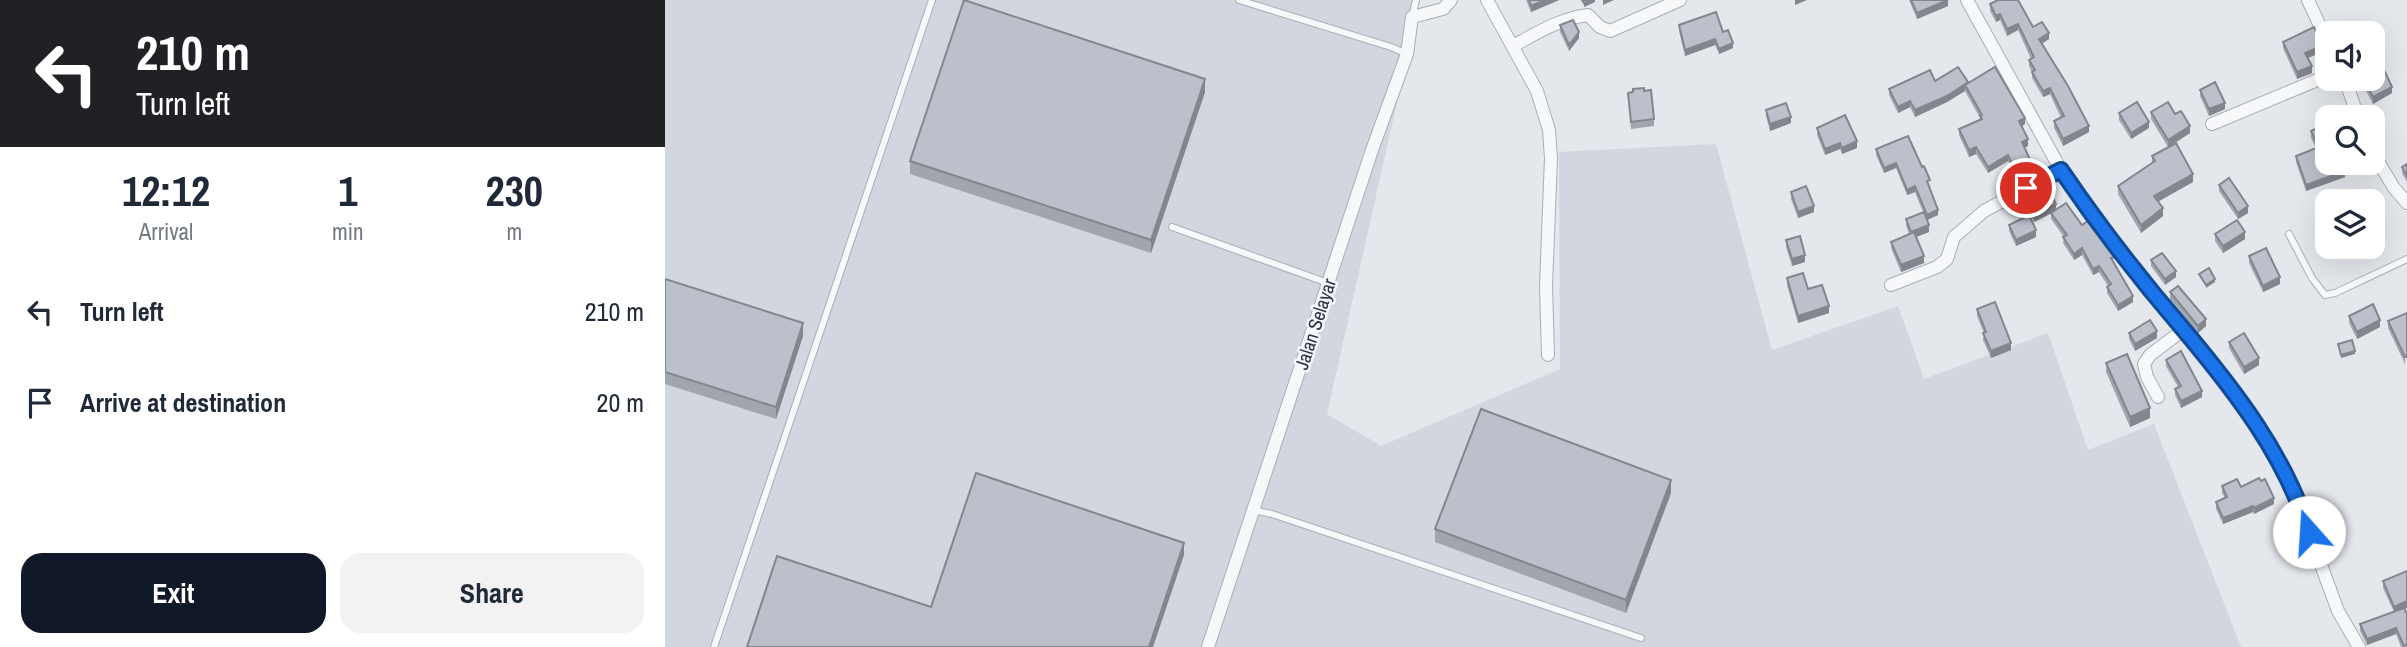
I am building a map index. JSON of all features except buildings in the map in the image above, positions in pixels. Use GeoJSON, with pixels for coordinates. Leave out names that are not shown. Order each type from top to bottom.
{"type":"FeatureCollection","features":[{"type":"Feature","properties":{"kind":"street"},"geometry":{"type":"LineString","coordinates":[[1412,17],[1440,11],[1451,0]]}},
{"type":"Feature","properties":{"kind":"street"},"geometry":{"type":"LineString","coordinates":[[1487,0],[1537,91],[1549,130],[1551,170],[1546,286],[1548,355]]}},
{"type":"Feature","properties":{"kind":"street"},"geometry":{"type":"LineString","coordinates":[[1513,46],[1561,22],[1588,15],[1600,27],[1610,31],[1680,0]]}},
{"type":"Feature","properties":{"kind":"street"},"geometry":{"type":"LineString","coordinates":[[1967,0],[2061,170],[2100,227],[2215,368],[2279,461],[2300,506],[2338,611],[2359,647]]}},
{"type":"Feature","properties":{"kind":"street"},"geometry":{"type":"LineString","coordinates":[[2308,0],[2318,21]]}},
{"type":"Feature","properties":{"kind":"street","name":"Jalan Selayar"},"geometry":{"type":"LineString","coordinates":[[1208,647],[1372,150],[1407,54],[1412,17]]}},
{"type":"Feature","properties":{"kind":"street"},"geometry":{"type":"LineString","coordinates":[[2212,124],[2315,81]]}},
{"type":"Feature","properties":{"kind":"street"},"geometry":{"type":"LineString","coordinates":[[1891,285],[1937,267],[1947,259],[1954,237],[1984,211],[2061,170]]}},
{"type":"Feature","properties":{"kind":"street"},"geometry":{"type":"LineString","coordinates":[[2385,173],[2407,203]]}},
{"type":"Feature","properties":{"kind":"street"},"geometry":{"type":"LineString","coordinates":[[2158,397],[2147,377],[2144,364],[2150,355],[2183,330]]}},
{"type":"Feature","properties":{"kind":"lane"},"geometry":{"type":"LineString","coordinates":[[714,647],[932,0]]}},
{"type":"Feature","properties":{"kind":"lane"},"geometry":{"type":"LineString","coordinates":[[1239,0],[1407,54]]}},
{"type":"Feature","properties":{"kind":"lane","name":"Jalan Selayar"},"geometry":{"type":"LineString","coordinates":[[1412,17],[1416,0]]}},
{"type":"Feature","properties":{"kind":"lane"},"geometry":{"type":"LineString","coordinates":[[1172,227],[1328,284]]}},
{"type":"Feature","properties":{"kind":"lane"},"geometry":{"type":"LineString","coordinates":[[2289,234],[2312,278],[2325,295],[2335,293],[2407,259]]}},
{"type":"Feature","properties":{"kind":"lane"},"geometry":{"type":"LineString","coordinates":[[1253,510],[1272,513],[1641,638]]}},
{"type":"Feature","properties":{"kind":"shaded area"},"geometry":{"type":"Polygon","coordinates":[[[665,0],[1420,0],[1327,414],[1381,446],[1560,369],[1559,152],[1716,144],[1772,350],[1898,306],[1924,379],[2048,333],[2088,450],[2154,424],[2241,647],[665,647],[665,0]]]}},
{"type":"Feature","properties":{"kind":"route"},"geometry":{"type":"LineString","coordinates":[[2026,188],[2061,170],[2100,227],[2215,368],[2255,424],[2292,486],[2309,532]]}}]}
